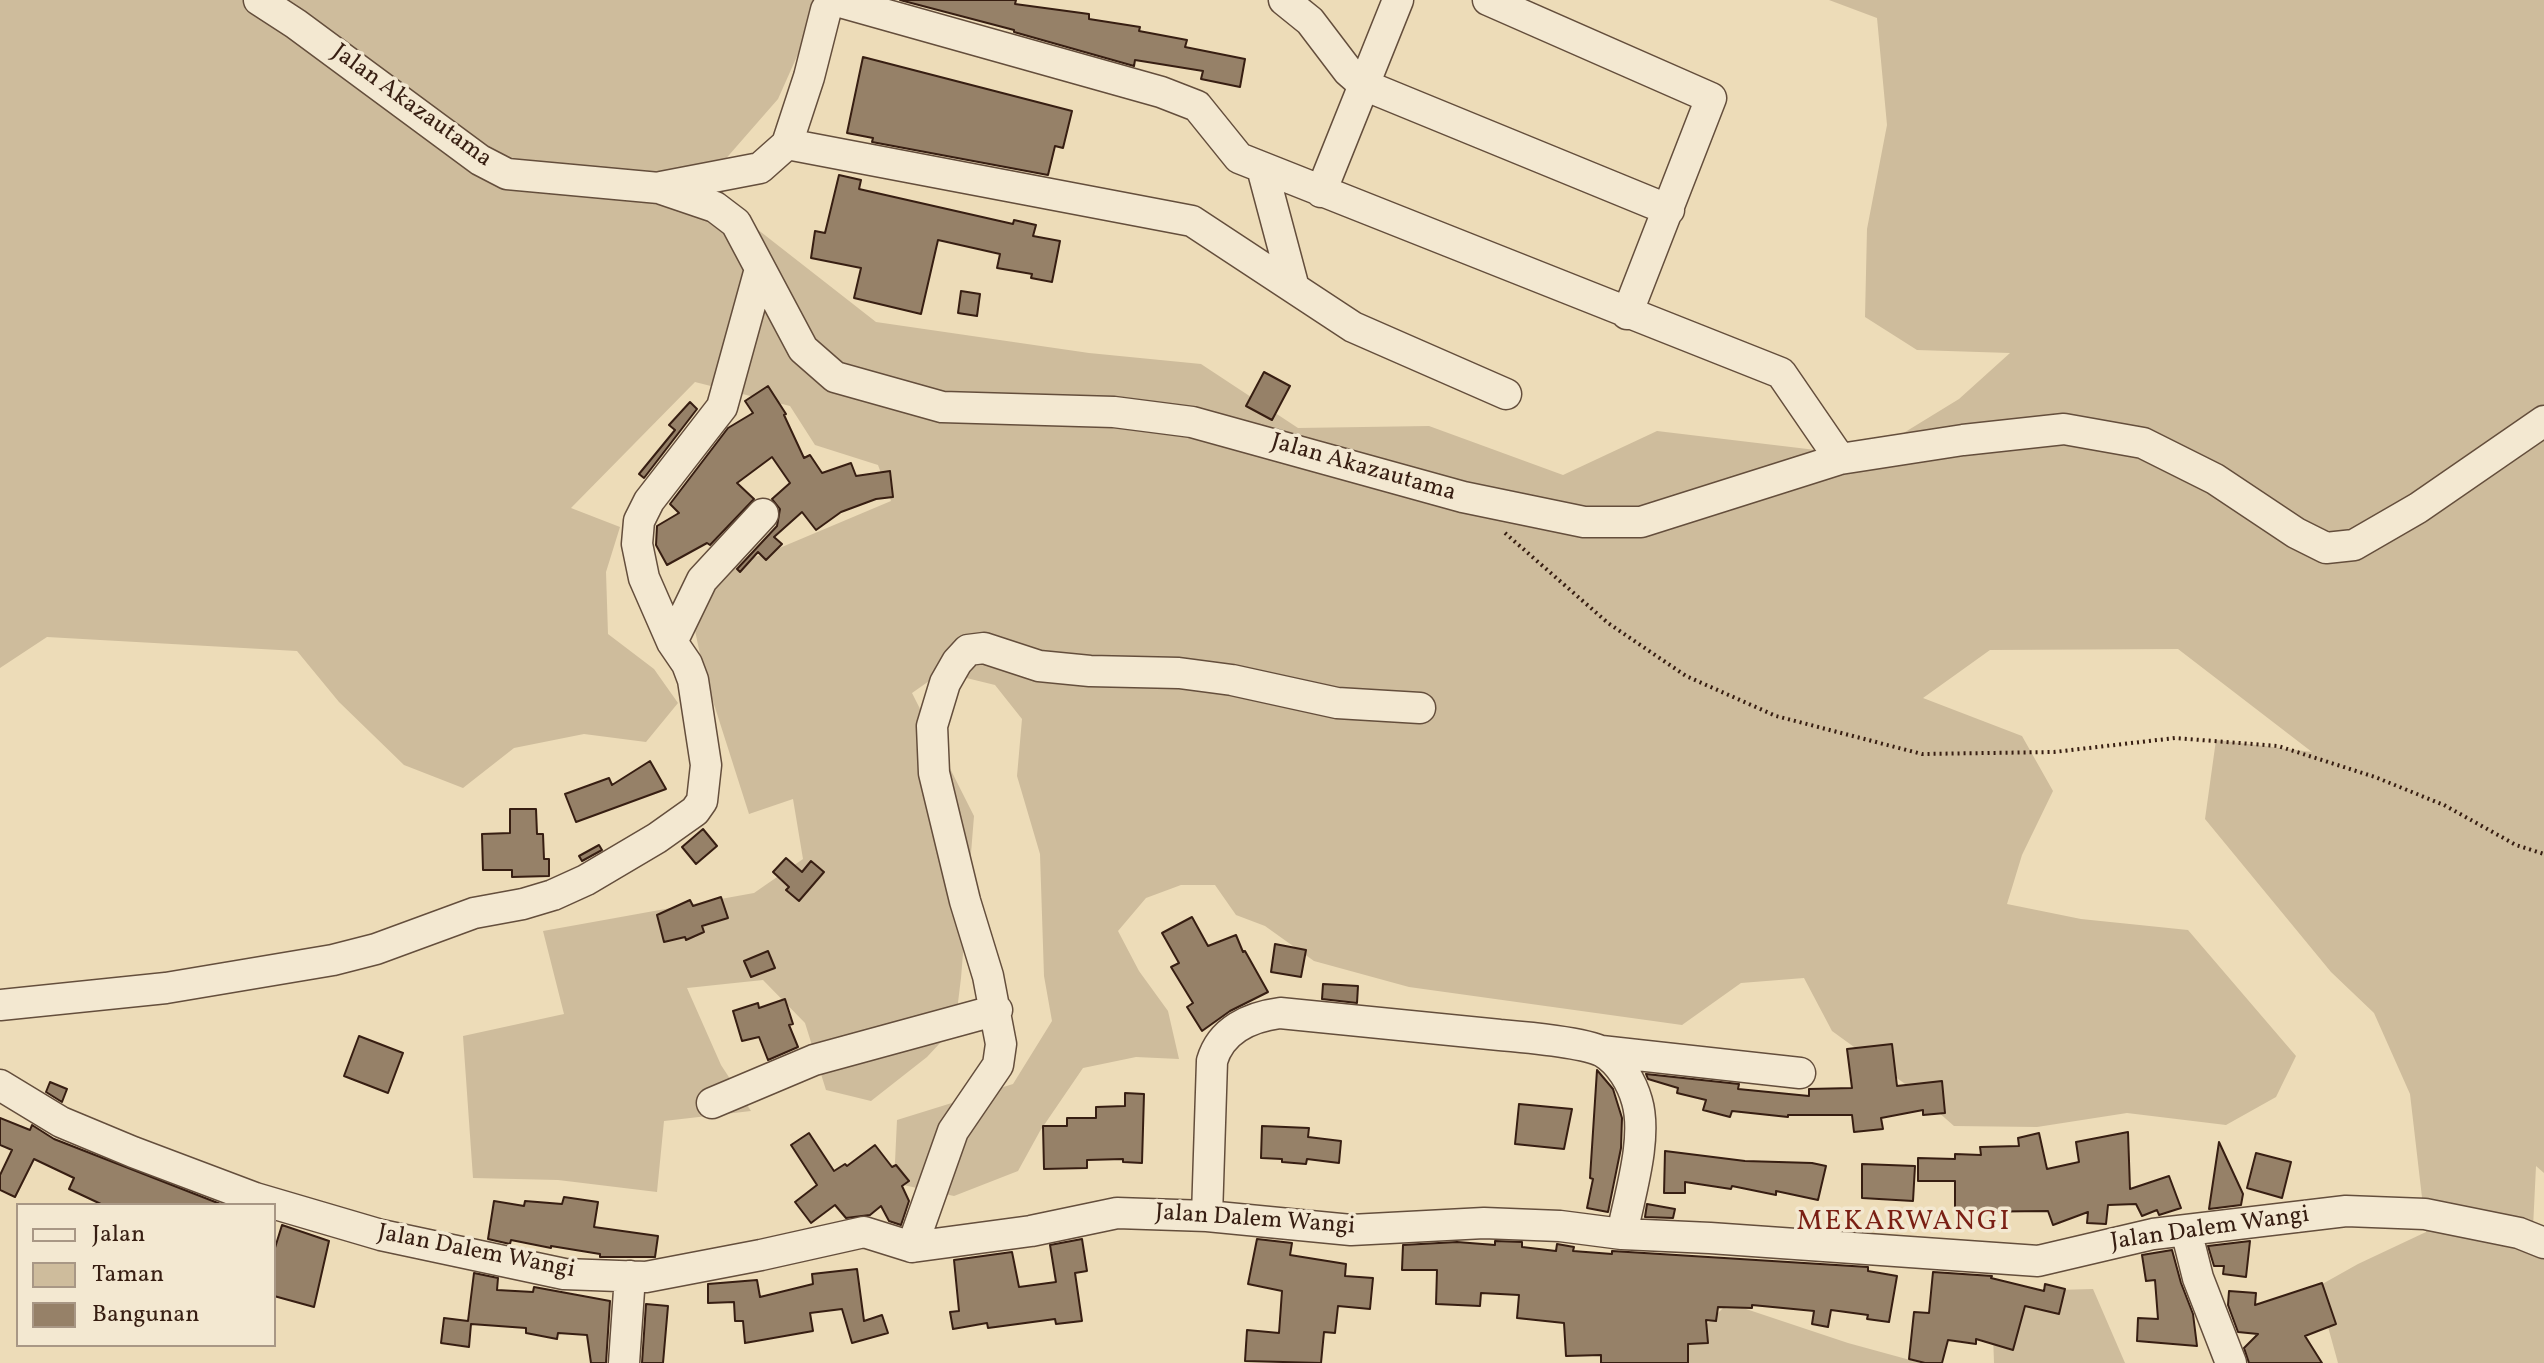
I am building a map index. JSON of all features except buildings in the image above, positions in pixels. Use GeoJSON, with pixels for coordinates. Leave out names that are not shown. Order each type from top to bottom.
{"type":"FeatureCollection","features":[{"type":"Feature","properties":{"kind":"street","name":"Jalan Akazautama"},"geometry":{"type":"LineString","coordinates":[[259,0],[480,160],[507,174],[659,188],[715,207],[736,223],[803,349],[835,377],[942,407],[1114,412],[1192,422],[1463,497],[1584,522],[1641,522],[1840,459],[1963,440],[2064,429],[2143,443],[2215,479],[2296,533],[2326,548],[2354,545],[2393,523],[2544,421]]}},
{"type":"Feature","properties":{"kind":"street"},"geometry":{"type":"LineString","coordinates":[[1284,0],[1310,21],[1348,71],[1364,85],[1669,210]]}},
{"type":"Feature","properties":{"kind":"street"},"geometry":{"type":"LineString","coordinates":[[1321,192],[1398,0]]}},
{"type":"Feature","properties":{"kind":"street"},"geometry":{"type":"LineString","coordinates":[[1488,0],[1711,98],[1627,314]]}},
{"type":"Feature","properties":{"kind":"street"},"geometry":{"type":"LineString","coordinates":[[659,188],[760,168],[787,144],[809,77],[826,10],[830,3],[837,1],[1161,92],[1197,106],[1239,158],[1781,373],[1840,459]]}},
{"type":"Feature","properties":{"kind":"street"},"geometry":{"type":"LineString","coordinates":[[787,144],[1192,221],[1353,327],[1506,394]]}},
{"type":"Feature","properties":{"kind":"street"},"geometry":{"type":"LineString","coordinates":[[1262,168],[1294,288]]}},
{"type":"Feature","properties":{"kind":"street"},"geometry":{"type":"LineString","coordinates":[[0,1005],[166,988],[333,960],[376,949],[474,913],[553,895],[586,880],[657,838],[695,811],[702,801],[706,765],[693,680],[687,664],[672,642],[644,578],[637,544],[639,521],[649,501],[722,407],[760,269]]}},
{"type":"Feature","properties":{"kind":"street"},"geometry":{"type":"LineString","coordinates":[[672,642],[702,580],[763,514]]}},
{"type":"Feature","properties":{"kind":"street"},"geometry":{"type":"LineString","coordinates":[[912,1247],[953,1131],[998,1065],[1001,1044],[997,1010],[965,901],[934,773],[932,726],[945,683],[968,650],[984,648],[1039,666],[1090,671],[1179,673],[1232,680],[1337,703],[1420,708]]}},
{"type":"Feature","properties":{"kind":"street"},"geometry":{"type":"LineString","coordinates":[[712,1103],[814,1060],[997,1010]]}},
{"type":"Feature","properties":{"kind":"street"},"geometry":{"type":"LineString","coordinates":[[1207,1216],[1212,1061],[1217,1045],[1229,1032],[1247,1022],[1280,1013],[1528,1038],[1601,1051],[1800,1073]]}},
{"type":"Feature","properties":{"kind":"street"},"geometry":{"type":"LineString","coordinates":[[1601,1051],[1617,1063],[1628,1081],[1640,1117],[1639,1143],[1622,1234]]}},
{"type":"Feature","properties":{"kind":"street","name":"Jalan Dalem Wangi"},"geometry":{"type":"LineString","coordinates":[[0,1085],[61,1122],[272,1203]]}},
{"type":"Feature","properties":{"kind":"street","name":"Jalan Dalem Wangi"},"geometry":{"type":"LineString","coordinates":[[276,1204],[381,1235],[564,1274],[646,1277],[864,1232],[912,1247],[1031,1231],[1117,1213],[1207,1216],[1351,1230],[1484,1223],[1560,1226],[1622,1234],[2038,1261],[2153,1234],[2346,1211],[2425,1214],[2519,1233],[2544,1243]]}},
{"type":"Feature","properties":{"kind":"street"},"geometry":{"type":"LineString","coordinates":[[2186,1230],[2198,1278],[2231,1363]]}},
{"type":"Feature","properties":{"kind":"street"},"geometry":{"type":"LineString","coordinates":[[624,1363],[630,1276]]}},
{"type":"Feature","properties":{"kind":"path"},"geometry":{"type":"LineString","coordinates":[[1499,528],[1608,623],[1686,676],[1776,716],[1922,754],[2054,752],[2175,738],[2278,746],[2417,794],[2444,805],[2516,845],[2544,854]]}},
{"type":"Feature","properties":{"kind":"green space"},"geometry":{"type":"Polygon","coordinates":[[[0,0],[822,0],[778,99],[702,186],[876,322],[1089,353],[1201,364],[1298,428],[1429,426],[1563,475],[1657,431],[1866,456],[1959,399],[2010,353],[1917,350],[1865,317],[1867,229],[1887,125],[1877,18],[1829,0],[2544,0],[2544,1173],[2536,1166],[2533,1228],[2544,1246],[2544,1363],[2338,1363],[2317,1287],[2426,1232],[2410,1094],[2374,1013],[2331,972],[2205,819],[2216,740],[2312,752],[2178,649],[1990,650],[1923,698],[2022,736],[2053,791],[2022,855],[2007,904],[2081,919],[2188,930],[2296,1056],[2276,1097],[2226,1125],[2127,1113],[2037,1127],[1954,1126],[1912,1089],[1832,1031],[1804,978],[1741,983],[1682,1025],[1409,987],[1314,961],[1265,926],[1236,915],[1215,885],[1181,885],[1146,898],[1118,931],[1139,971],[1168,1011],[1179,1059],[1136,1057],[1083,1068],[1040,1131],[1018,1171],[954,1196],[894,1183],[897,1120],[1013,1084],[1052,1021],[1044,976],[1040,854],[1017,776],[1022,719],[995,685],[942,672],[912,693],[974,816],[955,1027],[927,1057],[871,1101],[826,1090],[805,1023],[763,980],[687,988],[721,1065],[751,1111],[664,1121],[657,1192],[558,1180],[473,1178],[463,1036],[564,1014],[543,931],[754,893],[803,859],[793,799],[749,814],[704,673],[690,607],[722,568],[770,552],[891,501],[878,465],[815,445],[790,406],[695,382],[571,508],[620,527],[606,572],[608,634],[654,669],[678,703],[646,742],[584,734],[514,748],[463,788],[404,765],[339,702],[297,651],[47,637],[0,668],[0,0]]]}},
{"type":"Feature","properties":{"kind":"green space"},"geometry":{"type":"Polygon","coordinates":[[[2093,1289],[2125,1363],[1994,1363],[1992,1307],[2020,1291],[2093,1289]]]}},
{"type":"Feature","properties":{"kind":"green space"},"geometry":{"type":"Polygon","coordinates":[[[1728,1303],[1848,1343],[1921,1363],[1668,1363],[1728,1303]]]}},
{"type":"Feature","properties":{"kind":"district","name":"MEKARWANGI"},"geometry":{"type":"Point","coordinates":[1904,1224]}}]}
